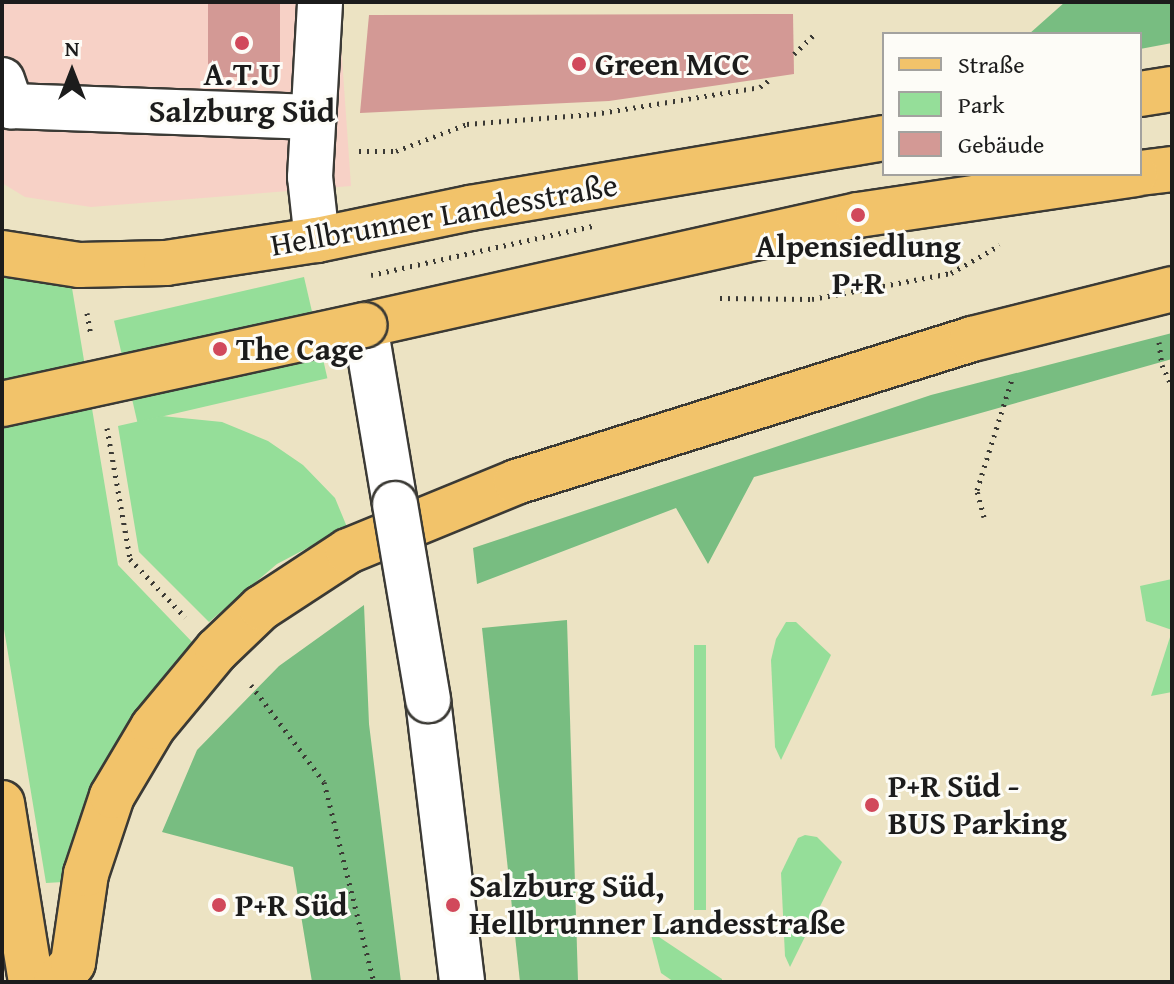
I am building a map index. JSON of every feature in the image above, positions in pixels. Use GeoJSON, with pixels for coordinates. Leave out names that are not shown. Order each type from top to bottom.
{"type":"FeatureCollection","features":[{"type":"Feature","properties":{"kind":"main road"},"geometry":{"type":"LineString","coordinates":[[1142,94],[1172,89]]}},
{"type":"Feature","properties":{"kind":"main road","name":"Hellbrunner Landesstraße"},"geometry":{"type":"LineString","coordinates":[[2,253],[79,265],[166,263],[317,240],[470,208],[882,138]]}},
{"type":"Feature","properties":{"kind":"main road"},"geometry":{"type":"LineString","coordinates":[[1142,173],[1172,169]]}},
{"type":"Feature","properties":{"kind":"main road"},"geometry":{"type":"LineString","coordinates":[[2,404],[858,215],[1123,176]]}},
{"type":"Feature","properties":{"kind":"main road"},"geometry":{"type":"LineString","coordinates":[[56,982],[73,963],[86,874],[112,796],[153,727],[217,650],[261,608],[348,551],[516,482],[972,339],[1172,289]]}},
{"type":"Feature","properties":{"kind":"main road"},"geometry":{"type":"LineString","coordinates":[[2,803],[31,982]]}},
{"type":"Feature","properties":{"kind":"street"},"geometry":{"type":"LineString","coordinates":[[317,240],[310,177],[320,2]]}},
{"type":"Feature","properties":{"kind":"street"},"geometry":{"type":"LineString","coordinates":[[2,80],[11,106],[312,134]]}},
{"type":"Feature","properties":{"kind":"street"},"geometry":{"type":"LineString","coordinates":[[365,325],[428,700],[462,982]]}},
{"type":"Feature","properties":{"kind":"path"},"geometry":{"type":"LineString","coordinates":[[794,54],[816,33]]}},
{"type":"Feature","properties":{"kind":"path"},"geometry":{"type":"LineString","coordinates":[[312,134],[396,151],[467,124],[594,114],[760,87],[772,78]]}},
{"type":"Feature","properties":{"kind":"path"},"geometry":{"type":"LineString","coordinates":[[709,298],[812,299],[951,273],[1001,244]]}},
{"type":"Feature","properties":{"kind":"path"},"geometry":{"type":"LineString","coordinates":[[1158,330],[1162,365],[1172,386]]}},
{"type":"Feature","properties":{"kind":"path"},"geometry":{"type":"LineString","coordinates":[[984,517],[977,490],[1015,370]]}},
{"type":"Feature","properties":{"kind":"shaded area"},"geometry":{"type":"Polygon","coordinates":[[[2,2],[338,2],[351,186],[91,207],[25,197],[2,183],[2,2]]]}},
{"type":"Feature","properties":{"kind":"green space"},"geometry":{"type":"Polygon","coordinates":[[[1065,2],[1172,2],[1172,43],[1142,49],[1142,32],[1031,32],[1065,2]]]}},
{"type":"Feature","properties":{"kind":"green space"},"geometry":{"type":"Polygon","coordinates":[[[2,277],[71,282],[118,565],[195,645],[135,713],[93,787],[63,882],[46,883],[2,617],[2,277]]]}},
{"type":"Feature","properties":{"kind":"green space","name":"The Cage"},"geometry":{"type":"Polygon","coordinates":[[[304,277],[327,378],[137,422],[114,321],[304,277]]]}},
{"type":"Feature","properties":{"kind":"green space"},"geometry":{"type":"Polygon","coordinates":[[[1172,333],[1172,359],[754,477],[708,564],[676,508],[477,584],[473,548],[931,395],[1172,333]]]}},
{"type":"Feature","properties":{"kind":"green space"},"geometry":{"type":"Polygon","coordinates":[[[162,416],[222,422],[268,441],[303,465],[335,498],[347,527],[277,564],[209,622],[139,552],[118,426],[162,416]]]}},
{"type":"Feature","properties":{"kind":"green space"},"geometry":{"type":"Polygon","coordinates":[[[1172,579],[1172,630],[1146,621],[1140,586],[1172,579]]]}},
{"type":"Feature","properties":{"kind":"green space"},"geometry":{"type":"Polygon","coordinates":[[[364,605],[369,724],[401,982],[312,982],[293,867],[162,832],[197,750],[279,666],[364,605]]]}},
{"type":"Feature","properties":{"kind":"green space"},"geometry":{"type":"Polygon","coordinates":[[[567,620],[578,982],[520,982],[482,628],[567,620]]]}},
{"type":"Feature","properties":{"kind":"green space"},"geometry":{"type":"Polygon","coordinates":[[[786,622],[796,622],[831,655],[781,760],[775,747],[771,660],[776,639],[786,622]]]}},
{"type":"Feature","properties":{"kind":"green space"},"geometry":{"type":"Polygon","coordinates":[[[1172,631],[1172,692],[1151,696],[1172,631]]]}},
{"type":"Feature","properties":{"kind":"green space"},"geometry":{"type":"Polygon","coordinates":[[[694,645],[706,645],[706,910],[694,910],[694,645]]]}},
{"type":"Feature","properties":{"kind":"green space"},"geometry":{"type":"Polygon","coordinates":[[[805,835],[817,837],[842,862],[790,967],[785,956],[781,873],[798,838],[805,835]]]}},
{"type":"Feature","properties":{"kind":"green space"},"geometry":{"type":"Polygon","coordinates":[[[650,931],[722,979],[722,982],[674,982],[661,973],[650,931]]]}},
{"type":"Feature","properties":{"kind":"building","name":"A.T.U Salzburg Süd"},"geometry":{"type":"Polygon","coordinates":[[[208,2],[280,2],[280,77],[208,77],[208,2]]]}},
{"type":"Feature","properties":{"kind":"building","name":"Green MCC"},"geometry":{"type":"Polygon","coordinates":[[[793,14],[794,74],[609,101],[360,113],[369,15],[793,14]]]}},
{"type":"Feature","properties":{"kind":"place","name":"A.T.U Salzburg Süd"},"geometry":{"type":"Point","coordinates":[242,43]}},
{"type":"Feature","properties":{"kind":"place","name":"Green MCC"},"geometry":{"type":"Point","coordinates":[579,64]}},
{"type":"Feature","properties":{"kind":"place","name":"Alpensiedlung P+R"},"geometry":{"type":"Point","coordinates":[858,215]}},
{"type":"Feature","properties":{"kind":"place","name":"The Cage"},"geometry":{"type":"Point","coordinates":[220,349]}},
{"type":"Feature","properties":{"kind":"place","name":"P+R Süd - BUS Parking"},"geometry":{"type":"Point","coordinates":[872,805]}},
{"type":"Feature","properties":{"kind":"place","name":"P+R Süd"},"geometry":{"type":"Point","coordinates":[219,905]}},
{"type":"Feature","properties":{"kind":"place","name":"Salzburg Süd, Hellbrunner Landesstraße"},"geometry":{"type":"Point","coordinates":[453,905]}}]}
